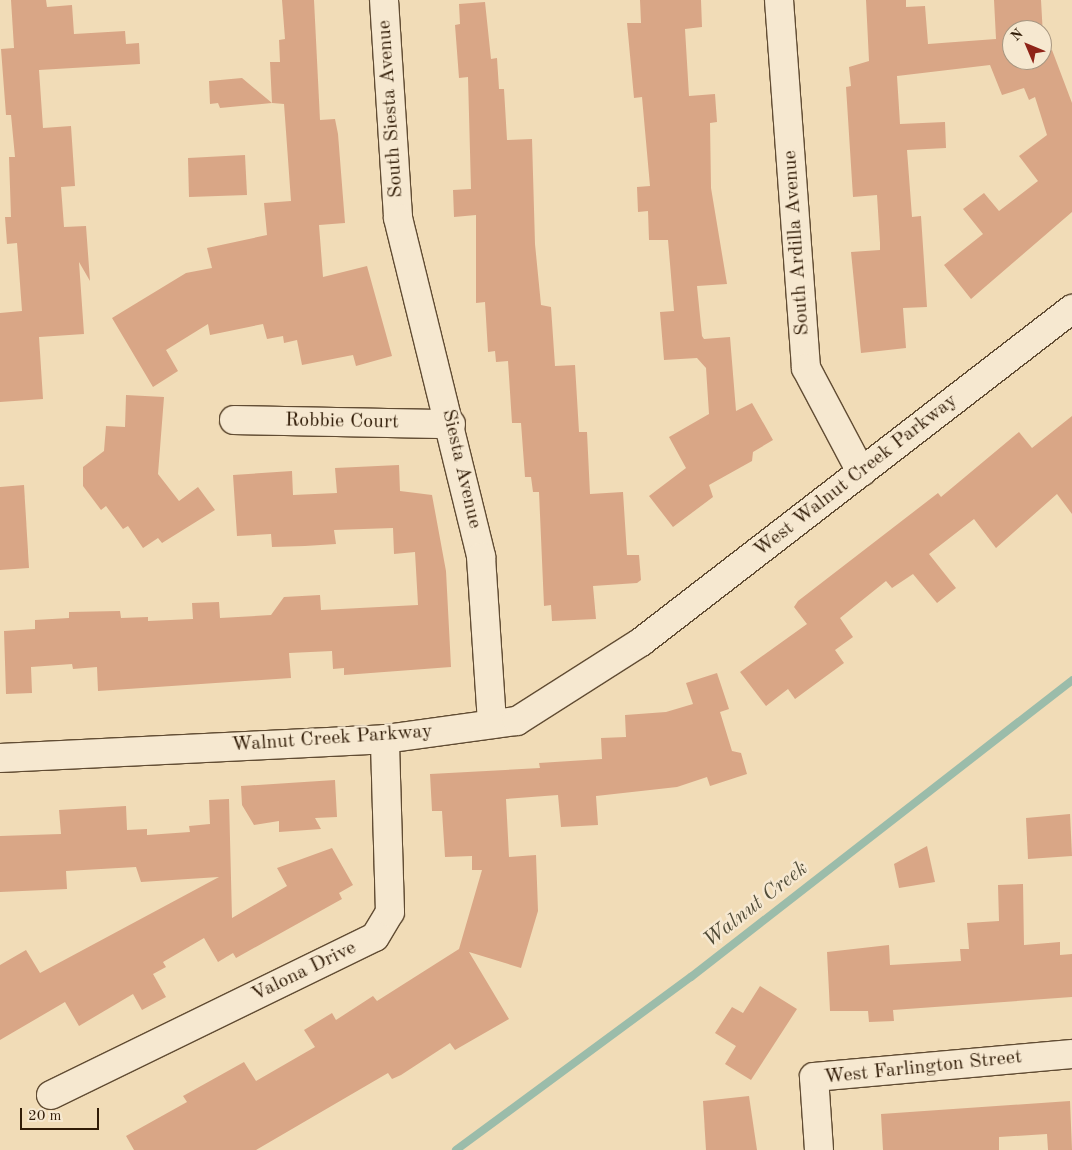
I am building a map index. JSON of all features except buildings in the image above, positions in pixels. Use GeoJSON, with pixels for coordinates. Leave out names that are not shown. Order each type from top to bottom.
{"type":"FeatureCollection","features":[{"type":"Feature","properties":{"kind":"street","name":"South Siesta Avenue"},"geometry":{"type":"LineString","coordinates":[[384,0],[398,218]]}},
{"type":"Feature","properties":{"kind":"street","name":"South Ardilla Avenue"},"geometry":{"type":"LineString","coordinates":[[779,0],[806,368],[861,472]]}},
{"type":"Feature","properties":{"kind":"street","name":"Siesta Avenue"},"geometry":{"type":"LineString","coordinates":[[398,218],[451,424],[482,557],[492,724]]}},
{"type":"Feature","properties":{"kind":"street","name":"West Walnut Creek Parkway"},"geometry":{"type":"LineString","coordinates":[[641,642],[1072,309]]}},
{"type":"Feature","properties":{"kind":"street","name":"Robbie Court"},"geometry":{"type":"LineString","coordinates":[[234,420],[451,424]]}},
{"type":"Feature","properties":{"kind":"street","name":"Walnut Creek Parkway"},"geometry":{"type":"LineString","coordinates":[[0,758],[385,739],[517,721],[641,642]]}},
{"type":"Feature","properties":{"kind":"street","name":"Valona Drive"},"geometry":{"type":"LineString","coordinates":[[51,1095],[375,937],[390,912],[385,739]]}},
{"type":"Feature","properties":{"kind":"street","name":"West Farlington Street"},"geometry":{"type":"LineString","coordinates":[[818,1150],[814,1077],[1072,1054]]}},
{"type":"Feature","properties":{"kind":"waterway","name":"Walnut Creek"},"geometry":{"type":"LineString","coordinates":[[456,1150],[691,977],[1072,680]]}}]}
